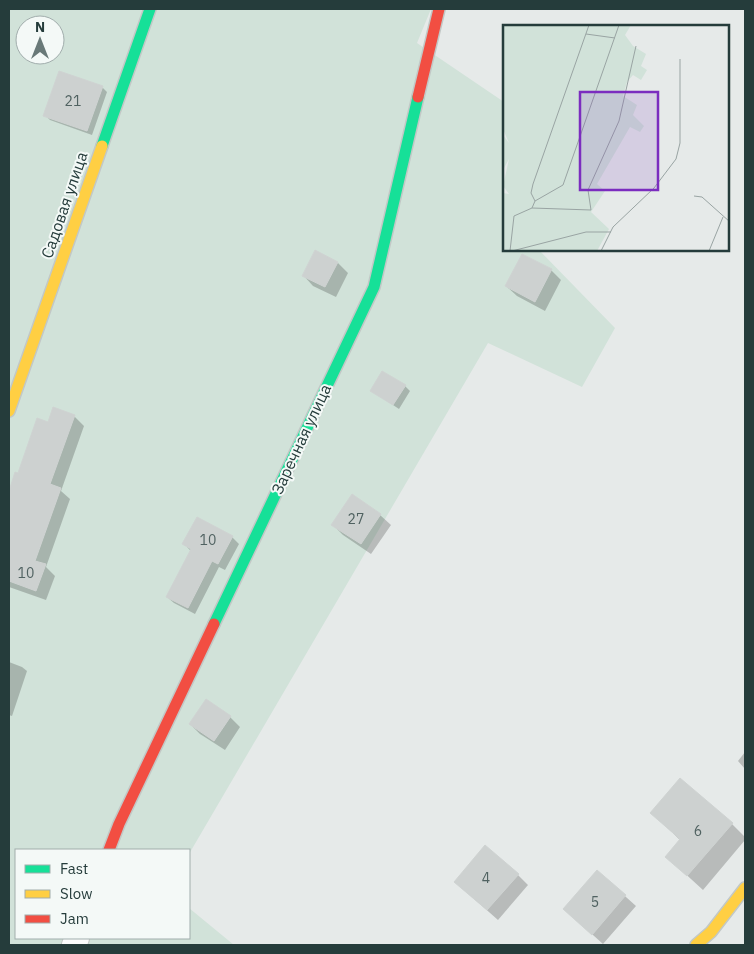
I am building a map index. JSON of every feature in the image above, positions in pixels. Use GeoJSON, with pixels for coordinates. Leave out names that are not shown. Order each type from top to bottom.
{"type":"FeatureCollection","features":[{"type":"Feature","properties":{"kind":"street","name":"Садовая улица"},"geometry":{"type":"LineString","coordinates":[[9,411],[150,9]]}},
{"type":"Feature","properties":{"kind":"street","name":"Заречная улица"},"geometry":{"type":"LineString","coordinates":[[109,849],[119,824],[374,287],[439,9]]}},
{"type":"Feature","properties":{"kind":"street"},"geometry":{"type":"LineString","coordinates":[[696,945],[711,932],[745,888]]}},
{"type":"Feature","properties":{"kind":"shaded area"},"geometry":{"type":"Polygon","coordinates":[[[9,9],[431,9],[417,43],[503,101],[503,251],[540,251],[615,328],[582,387],[488,343],[190,852],[190,849],[15,849],[15,939],[190,939],[190,909],[234,945],[9,945],[9,9]]]}},
{"type":"Feature","properties":{"kind":"building"},"geometry":{"type":"Polygon","coordinates":[[[59,71],[103,86],[87,131],[43,116],[59,71]]]}},
{"type":"Feature","properties":{"kind":"building"},"geometry":{"type":"Polygon","coordinates":[[[315,250],[338,262],[325,287],[302,276],[315,250]]]}},
{"type":"Feature","properties":{"kind":"building"},"geometry":{"type":"Polygon","coordinates":[[[522,254],[552,269],[535,302],[505,286],[522,254]]]}},
{"type":"Feature","properties":{"kind":"building"},"geometry":{"type":"Polygon","coordinates":[[[382,371],[406,385],[393,405],[370,391],[382,371]]]}},
{"type":"Feature","properties":{"kind":"building"},"geometry":{"type":"Polygon","coordinates":[[[53,407],[75,415],[50,484],[61,488],[35,561],[46,564],[36,591],[9,581],[9,491],[15,472],[18,473],[37,418],[48,422],[53,407]]]}},
{"type":"Feature","properties":{"kind":"building"},"geometry":{"type":"Polygon","coordinates":[[[352,494],[381,514],[361,544],[331,525],[352,494]]]}},
{"type":"Feature","properties":{"kind":"building"},"geometry":{"type":"Polygon","coordinates":[[[197,517],[233,536],[218,564],[212,561],[188,608],[166,597],[191,549],[182,544],[197,517]]]}},
{"type":"Feature","properties":{"kind":"building"},"geometry":{"type":"Polygon","coordinates":[[[206,699],[231,716],[214,741],[189,724],[206,699]]]}},
{"type":"Feature","properties":{"kind":"building"},"geometry":{"type":"Polygon","coordinates":[[[680,778],[733,823],[687,876],[665,857],[680,839],[650,813],[680,778]]]}},
{"type":"Feature","properties":{"kind":"building"},"geometry":{"type":"Polygon","coordinates":[[[485,845],[519,874],[487,910],[454,882],[485,845]]]}},
{"type":"Feature","properties":{"kind":"building"},"geometry":{"type":"Polygon","coordinates":[[[597,870],[626,895],[592,935],[563,909],[597,870]]]}},
{"type":"Feature","properties":{"kind":"traffic: fast"},"geometry":{"type":"LineString","coordinates":[[102,146],[150,9]]}},
{"type":"Feature","properties":{"kind":"traffic: fast"},"geometry":{"type":"LineString","coordinates":[[214,624],[374,287],[418,97]]}},
{"type":"Feature","properties":{"kind":"traffic: slow"},"geometry":{"type":"LineString","coordinates":[[9,411],[102,146]]}},
{"type":"Feature","properties":{"kind":"traffic: slow"},"geometry":{"type":"LineString","coordinates":[[696,945],[711,932],[745,888]]}},
{"type":"Feature","properties":{"kind":"traffic: jam"},"geometry":{"type":"LineString","coordinates":[[418,97],[439,9]]}},
{"type":"Feature","properties":{"kind":"traffic: jam"},"geometry":{"type":"LineString","coordinates":[[109,849],[119,824],[214,624]]}}]}
